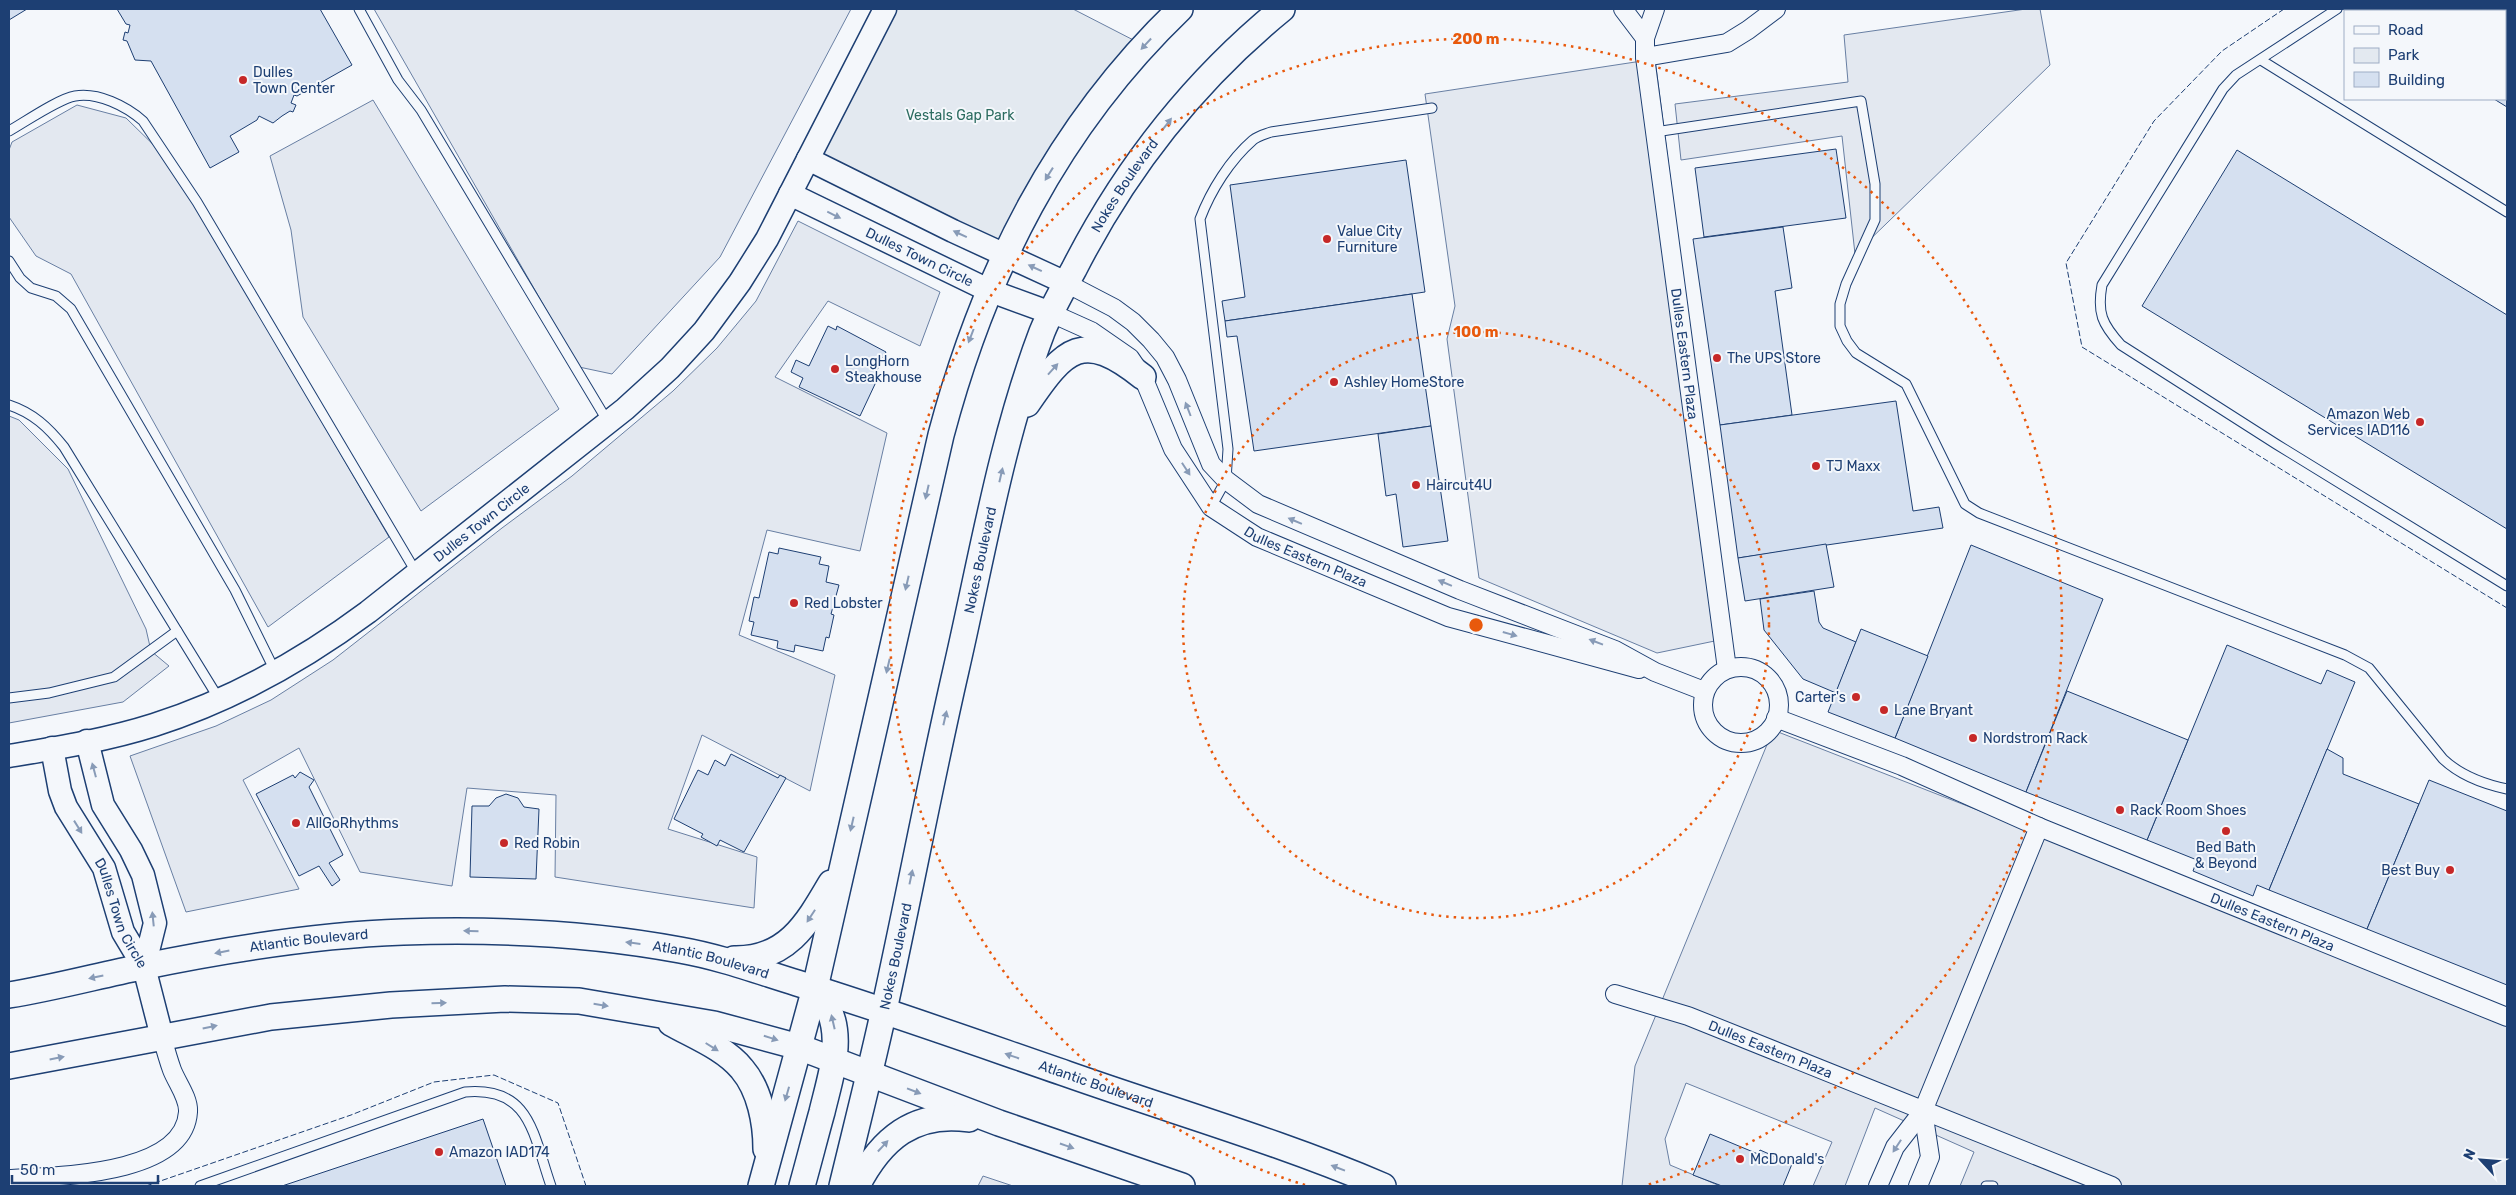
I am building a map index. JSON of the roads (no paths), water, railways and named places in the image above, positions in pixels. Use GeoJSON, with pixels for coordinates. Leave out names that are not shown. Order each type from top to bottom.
{"type":"FeatureCollection","features":[{"type":"Feature","properties":{"kind":"main road"},"geometry":{"type":"LineString","coordinates":[[762,1182],[815,988],[940,435],[965,349],[1004,255],[1039,189],[1088,114],[1115,79],[1180,9]]}},
{"type":"Feature","properties":{"kind":"main road","name":"Nokes Boulevard"},"geometry":{"type":"LineString","coordinates":[[842,1186],[884,1011],[933,771],[1014,423],[1022,393],[1051,313],[1093,231],[1169,120],[1230,55],[1282,9]]}},
{"type":"Feature","properties":{"kind":"main road"},"geometry":{"type":"LineString","coordinates":[[1014,423],[1050,371],[1070,354],[1083,349],[1111,354],[1143,377]]}},
{"type":"Feature","properties":{"kind":"main road"},"geometry":{"type":"LineString","coordinates":[[722,959],[749,959],[763,956],[789,942],[812,916],[844,859]]}},
{"type":"Feature","properties":{"kind":"main road","name":"Atlantic Boulevard"},"geometry":{"type":"LineString","coordinates":[[9,995],[144,967],[294,940],[400,932],[464,931],[572,936],[680,950],[722,959],[884,1011],[1174,1112],[1270,1142],[1383,1186]]}},
{"type":"Feature","properties":{"kind":"main road"},"geometry":{"type":"LineString","coordinates":[[802,1186],[835,1060],[834,1024],[825,999],[815,988]]}},
{"type":"Feature","properties":{"kind":"main road"},"geometry":{"type":"LineString","coordinates":[[9,1066],[262,1018],[391,1004],[505,999],[579,1001],[756,1034],[799,1047],[999,1123],[1182,1186]]}},
{"type":"Feature","properties":{"kind":"main road"},"geometry":{"type":"LineString","coordinates":[[655,1014],[716,1049],[743,1070],[760,1107],[766,1129],[762,1182]]}},
{"type":"Feature","properties":{"kind":"main road"},"geometry":{"type":"LineString","coordinates":[[857,1186],[875,1154],[891,1137],[906,1129],[936,1118],[951,1116],[999,1123]]}},
{"type":"Feature","properties":{"kind":"street","name":"Dulles Town Circle"},"geometry":{"type":"LineString","coordinates":[[9,756],[152,726],[220,700],[276,673],[339,633],[608,422],[659,379],[704,331],[740,282],[790,194],[885,9]]}},
{"type":"Feature","properties":{"kind":"street"},"geometry":{"type":"LineString","coordinates":[[1623,9],[1646,38]]}},
{"type":"Feature","properties":{"kind":"street","name":"Dulles Eastern Plaza"},"geometry":{"type":"LineString","coordinates":[[1656,9],[1646,38],[1645,56],[1726,669]]}},
{"type":"Feature","properties":{"kind":"street"},"geometry":{"type":"LineString","coordinates":[[1645,56],[1727,43],[1776,9]]}},
{"type":"Feature","properties":{"kind":"street"},"geometry":{"type":"LineString","coordinates":[[808,159],[1004,255],[1066,283]]}},
{"type":"Feature","properties":{"kind":"street","name":"Dulles Town Circle"},"geometry":{"type":"LineString","coordinates":[[790,194],[988,290],[1051,313]]}},
{"type":"Feature","properties":{"kind":"street","name":"Dulles Eastern Plaza"},"geometry":{"type":"LineString","coordinates":[[1066,283],[1114,308],[1133,322],[1151,340],[1165,357],[1177,380],[1211,464],[1226,480],[1258,504],[1460,590],[1615,650],[1655,672],[1704,691]]}},
{"type":"Feature","properties":{"kind":"street","name":"Dulles Eastern Plaza"},"geometry":{"type":"LineString","coordinates":[[1051,313],[1091,331],[1130,358],[1143,377],[1173,449],[1211,507],[1258,537],[1448,617],[1615,664],[1655,672]]}},
{"type":"Feature","properties":{"kind":"street"},"geometry":{"type":"LineString","coordinates":[[1742,666],[1758,670],[1770,680],[1778,694],[1779,710],[1773,725],[1762,737],[1747,743],[1731,742],[1716,735],[1706,722],[1702,707],[1704,691],[1713,678],[1726,669],[1742,666]]}},
{"type":"Feature","properties":{"kind":"street","name":"Dulles Eastern Plaza"},"geometry":{"type":"LineString","coordinates":[[1776,718],[1902,766],[2039,827],[2507,1017]]}},
{"type":"Feature","properties":{"kind":"street","name":"Dulles Town Circle"},"geometry":{"type":"LineString","coordinates":[[87,741],[103,805],[131,850],[143,875],[155,923],[144,967]]}},
{"type":"Feature","properties":{"kind":"street","name":"Dulles Town Circle"},"geometry":{"type":"LineString","coordinates":[[52,748],[60,791],[66,807],[104,868],[123,932],[144,967]]}},
{"type":"Feature","properties":{"kind":"street"},"geometry":{"type":"LineString","coordinates":[[1878,1186],[1894,1147],[1924,1111],[2039,827]]}},
{"type":"Feature","properties":{"kind":"street"},"geometry":{"type":"LineString","coordinates":[[9,1179],[85,1174],[121,1168],[173,1144],[184,1129],[188,1111],[162,1037],[144,967]]}},
{"type":"Feature","properties":{"kind":"street","name":"Dulles Eastern Plaza"},"geometry":{"type":"LineString","coordinates":[[1615,994],[1688,1016],[2112,1186]]}},
{"type":"Feature","properties":{"kind":"street"},"geometry":{"type":"LineString","coordinates":[[1918,1186],[1930,1157],[1924,1111]]}},
{"type":"Feature","properties":{"kind":"lane"},"geometry":{"type":"LineString","coordinates":[[359,9],[398,80],[426,118],[608,422]]}},
{"type":"Feature","properties":{"kind":"lane"},"geometry":{"type":"LineString","coordinates":[[2336,9],[2236,75],[2210,107],[2102,284],[2098,304],[2107,330],[2130,350],[2276,444],[2507,586]]}},
{"type":"Feature","properties":{"kind":"lane"},"geometry":{"type":"LineString","coordinates":[[2261,60],[2507,212]]}},
{"type":"Feature","properties":{"kind":"lane"},"geometry":{"type":"LineString","coordinates":[[9,131],[74,96],[101,97],[134,113],[143,121],[197,202],[416,572]]}},
{"type":"Feature","properties":{"kind":"lane"},"geometry":{"type":"LineString","coordinates":[[1655,132],[1861,101],[1875,184],[1875,220],[1847,282],[1840,304],[1840,326],[1846,341],[1856,353],[1906,384],[1965,504],[1979,514],[2336,652],[2369,668],[2443,759],[2455,770],[2488,785],[2507,790]]}},
{"type":"Feature","properties":{"kind":"lane"},"geometry":{"type":"LineString","coordinates":[[1211,507],[1226,480],[1228,450],[1200,219],[1208,198],[1254,139],[1271,132],[1432,108]]}},
{"type":"Feature","properties":{"kind":"lane"},"geometry":{"type":"LineString","coordinates":[[9,261],[20,278],[31,288],[56,296],[72,309],[235,590],[276,673]]}},
{"type":"Feature","properties":{"kind":"lane"},"geometry":{"type":"LineString","coordinates":[[9,405],[30,413],[48,428],[64,447],[220,700]]}},
{"type":"Feature","properties":{"kind":"lane"},"geometry":{"type":"LineString","coordinates":[[9,698],[49,693],[114,677],[177,631]]}},
{"type":"Feature","properties":{"kind":"lane"},"geometry":{"type":"LineString","coordinates":[[200,1186],[465,1092],[485,1090],[502,1094],[521,1108],[551,1186]]}},
{"type":"Feature","properties":{"kind":"lane"},"geometry":{"type":"LineString","coordinates":[[1986,1186],[1993,1186]]}},
{"type":"Feature","properties":{"kind":"place","name":"Dulles Town Center"},"geometry":{"type":"Point","coordinates":[243,80]}},
{"type":"Feature","properties":{"kind":"place","name":"Value City Furniture"},"geometry":{"type":"Point","coordinates":[1327,239]}},
{"type":"Feature","properties":{"kind":"place","name":"The UPS Store"},"geometry":{"type":"Point","coordinates":[1717,358]}},
{"type":"Feature","properties":{"kind":"place","name":"LongHorn Steakhouse"},"geometry":{"type":"Point","coordinates":[835,369]}},
{"type":"Feature","properties":{"kind":"place","name":"Ashley HomeStore"},"geometry":{"type":"Point","coordinates":[1334,382]}},
{"type":"Feature","properties":{"kind":"place","name":"Amazon Web Services IAD116"},"geometry":{"type":"Point","coordinates":[2420,422]}},
{"type":"Feature","properties":{"kind":"place","name":"TJ Maxx"},"geometry":{"type":"Point","coordinates":[1816,466]}},
{"type":"Feature","properties":{"kind":"place","name":"Haircut4U"},"geometry":{"type":"Point","coordinates":[1416,485]}},
{"type":"Feature","properties":{"kind":"place","name":"Red Lobster"},"geometry":{"type":"Point","coordinates":[794,603]}},
{"type":"Feature","properties":{"kind":"place","name":"Carter's"},"geometry":{"type":"Point","coordinates":[1856,697]}},
{"type":"Feature","properties":{"kind":"place","name":"Lane Bryant"},"geometry":{"type":"Point","coordinates":[1884,710]}},
{"type":"Feature","properties":{"kind":"place","name":"Nordstrom Rack"},"geometry":{"type":"Point","coordinates":[1973,738]}},
{"type":"Feature","properties":{"kind":"place","name":"Rack Room Shoes"},"geometry":{"type":"Point","coordinates":[2120,810]}},
{"type":"Feature","properties":{"kind":"place","name":"AllGoRhythms"},"geometry":{"type":"Point","coordinates":[296,823]}},
{"type":"Feature","properties":{"kind":"place","name":"Bed Bath & Beyond"},"geometry":{"type":"Point","coordinates":[2226,831]}},
{"type":"Feature","properties":{"kind":"place","name":"Red Robin"},"geometry":{"type":"Point","coordinates":[504,843]}},
{"type":"Feature","properties":{"kind":"place","name":"Best Buy"},"geometry":{"type":"Point","coordinates":[2450,870]}},
{"type":"Feature","properties":{"kind":"place","name":"Amazon IAD174"},"geometry":{"type":"Point","coordinates":[439,1152]}},
{"type":"Feature","properties":{"kind":"place","name":"McDonald's"},"geometry":{"type":"Point","coordinates":[1740,1159]}},
{"type":"Feature","properties":{"kind":"park label","name":"Vestals Gap Park"},"geometry":{"type":"Point","coordinates":[960,115]}}]}
